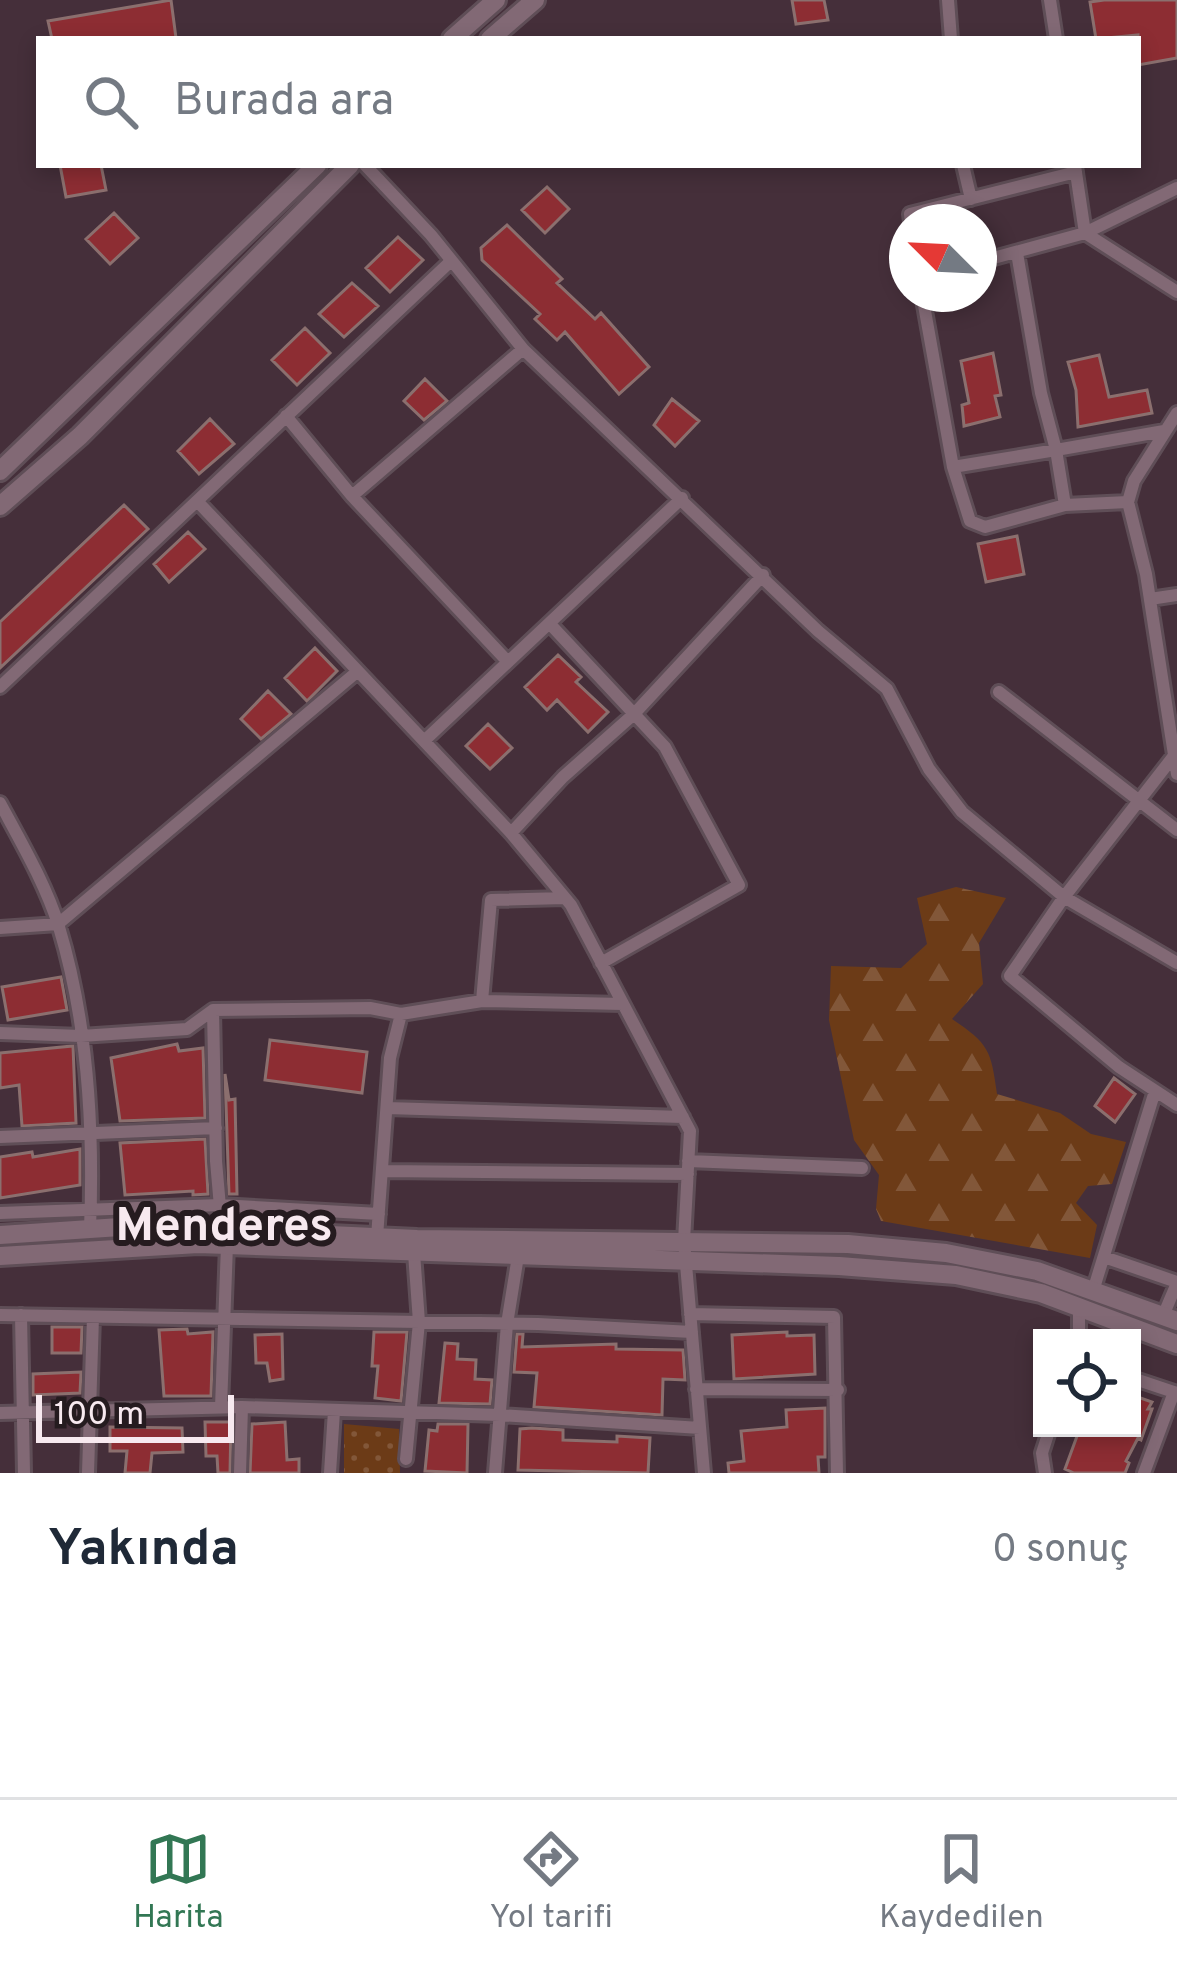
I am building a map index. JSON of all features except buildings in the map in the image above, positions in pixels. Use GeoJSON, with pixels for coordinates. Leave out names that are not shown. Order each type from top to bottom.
{"type":"FeatureCollection","features":[{"type":"Feature","properties":{"kind":"main road"},"geometry":{"type":"LineString","coordinates":[[455,36],[496,0]]}},
{"type":"Feature","properties":{"kind":"main road"},"geometry":{"type":"LineString","coordinates":[[493,36],[535,0]]}},
{"type":"Feature","properties":{"kind":"main road"},"geometry":{"type":"LineString","coordinates":[[0,471],[314,168]]}},
{"type":"Feature","properties":{"kind":"main road"},"geometry":{"type":"LineString","coordinates":[[0,506],[80,436],[347,168]]}},
{"type":"Feature","properties":{"kind":"main road"},"geometry":{"type":"LineString","coordinates":[[0,1235],[90,1218],[225,1238],[518,1256],[848,1244],[946,1253],[1037,1271],[1170,1318]]}},
{"type":"Feature","properties":{"kind":"main road"},"geometry":{"type":"LineString","coordinates":[[0,1256],[225,1238],[377,1237],[686,1251],[956,1275],[1041,1293],[1177,1344]]}},
{"type":"Feature","properties":{"kind":"street"},"geometry":{"type":"LineString","coordinates":[[948,0],[951,36]]}},
{"type":"Feature","properties":{"kind":"street"},"geometry":{"type":"LineString","coordinates":[[1050,0],[1056,36]]}},
{"type":"Feature","properties":{"kind":"street"},"geometry":{"type":"LineString","coordinates":[[368,168],[523,349],[818,631],[887,689],[929,769],[962,812],[1064,897],[1177,963]]}},
{"type":"Feature","properties":{"kind":"street"},"geometry":{"type":"LineString","coordinates":[[964,168],[971,199]]}},
{"type":"Feature","properties":{"kind":"street"},"geometry":{"type":"LineString","coordinates":[[951,204],[1075,168],[1085,233],[1177,292]]}},
{"type":"Feature","properties":{"kind":"street"},"geometry":{"type":"LineString","coordinates":[[997,258],[1085,233],[1177,188]]}},
{"type":"Feature","properties":{"kind":"street"},"geometry":{"type":"LineString","coordinates":[[1017,254],[1065,506]]}},
{"type":"Feature","properties":{"kind":"street"},"geometry":{"type":"LineString","coordinates":[[0,687],[452,261]]}},
{"type":"Feature","properties":{"kind":"street"},"geometry":{"type":"LineString","coordinates":[[925,312],[952,467],[970,521],[985,527],[1065,506],[1128,502]]}},
{"type":"Feature","properties":{"kind":"street"},"geometry":{"type":"LineString","coordinates":[[352,496],[523,349]]}},
{"type":"Feature","properties":{"kind":"street"},"geometry":{"type":"LineString","coordinates":[[1177,413],[1134,481],[1128,502],[1150,599],[1177,774]]}},
{"type":"Feature","properties":{"kind":"street"},"geometry":{"type":"LineString","coordinates":[[286,416],[352,496],[508,662]]}},
{"type":"Feature","properties":{"kind":"street"},"geometry":{"type":"LineString","coordinates":[[952,467],[1164,431]]}},
{"type":"Feature","properties":{"kind":"street"},"geometry":{"type":"LineString","coordinates":[[424,742],[682,499]]}},
{"type":"Feature","properties":{"kind":"street"},"geometry":{"type":"LineString","coordinates":[[198,502],[511,833],[565,898],[690,1130],[686,1251],[704,1473]]}},
{"type":"Feature","properties":{"kind":"street"},"geometry":{"type":"LineString","coordinates":[[511,833],[563,777],[634,714],[763,574]]}},
{"type":"Feature","properties":{"kind":"street"},"geometry":{"type":"LineString","coordinates":[[1150,599],[1177,595]]}},
{"type":"Feature","properties":{"kind":"street"},"geometry":{"type":"LineString","coordinates":[[550,624],[664,747],[739,885],[602,963]]}},
{"type":"Feature","properties":{"kind":"street"},"geometry":{"type":"LineString","coordinates":[[0,928],[58,924],[358,671]]}},
{"type":"Feature","properties":{"kind":"street"},"geometry":{"type":"LineString","coordinates":[[999,692],[1177,830]]}},
{"type":"Feature","properties":{"kind":"street"},"geometry":{"type":"LineString","coordinates":[[1173,757],[1064,897],[1010,976],[1104,1055],[1177,1105]]}},
{"type":"Feature","properties":{"kind":"street"},"geometry":{"type":"LineString","coordinates":[[0,803],[58,924],[81,1036],[91,1135],[90,1218]]}},
{"type":"Feature","properties":{"kind":"street"},"geometry":{"type":"LineString","coordinates":[[482,1001],[491,900],[565,898]]}},
{"type":"Feature","properties":{"kind":"street"},"geometry":{"type":"LineString","coordinates":[[0,1033],[81,1036],[187,1029],[213,1010],[370,1008],[400,1014],[482,1001],[623,1004]]}},
{"type":"Feature","properties":{"kind":"street"},"geometry":{"type":"LineString","coordinates":[[213,1010],[227,1319],[220,1407]]}},
{"type":"Feature","properties":{"kind":"street"},"geometry":{"type":"LineString","coordinates":[[377,1237],[390,1058],[400,1014]]}},
{"type":"Feature","properties":{"kind":"street"},"geometry":{"type":"LineString","coordinates":[[1094,1291],[1155,1091]]}},
{"type":"Feature","properties":{"kind":"street"},"geometry":{"type":"LineString","coordinates":[[387,1108],[682,1117]]}},
{"type":"Feature","properties":{"kind":"street"},"geometry":{"type":"LineString","coordinates":[[0,1138],[216,1128]]}},
{"type":"Feature","properties":{"kind":"street"},"geometry":{"type":"LineString","coordinates":[[382,1171],[862,1168]]}},
{"type":"Feature","properties":{"kind":"street"},"geometry":{"type":"LineString","coordinates":[[0,1213],[90,1218],[220,1204],[379,1214]]}},
{"type":"Feature","properties":{"kind":"street"},"geometry":{"type":"LineString","coordinates":[[406,1459],[419,1322],[414,1252]]}},
{"type":"Feature","properties":{"kind":"street"},"geometry":{"type":"LineString","coordinates":[[495,1473],[507,1324],[518,1256]]}},
{"type":"Feature","properties":{"kind":"street"},"geometry":{"type":"LineString","coordinates":[[1105,1257],[1177,1283],[1170,1318]]}},
{"type":"Feature","properties":{"kind":"street"},"geometry":{"type":"LineString","coordinates":[[1078,1329],[1079,1307]]}},
{"type":"Feature","properties":{"kind":"street"},"geometry":{"type":"LineString","coordinates":[[690,1314],[834,1317],[837,1473]]}},
{"type":"Feature","properties":{"kind":"street"},"geometry":{"type":"LineString","coordinates":[[0,1315],[692,1332]]}},
{"type":"Feature","properties":{"kind":"street"},"geometry":{"type":"LineString","coordinates":[[21,1316],[24,1473]]}},
{"type":"Feature","properties":{"kind":"street"},"geometry":{"type":"LineString","coordinates":[[88,1473],[93,1317]]}},
{"type":"Feature","properties":{"kind":"street"},"geometry":{"type":"LineString","coordinates":[[1141,1381],[1176,1392],[1144,1473]]}},
{"type":"Feature","properties":{"kind":"street"},"geometry":{"type":"LineString","coordinates":[[696,1389],[838,1390]]}},
{"type":"Feature","properties":{"kind":"street"},"geometry":{"type":"LineString","coordinates":[[0,1412],[242,1407],[700,1427]]}},
{"type":"Feature","properties":{"kind":"street"},"geometry":{"type":"LineString","coordinates":[[240,1473],[242,1407]]}},
{"type":"Feature","properties":{"kind":"street"},"geometry":{"type":"LineString","coordinates":[[330,1473],[334,1412]]}},
{"type":"Feature","properties":{"kind":"street"},"geometry":{"type":"LineString","coordinates":[[1045,1473],[1042,1453],[1047,1437]]}},
{"type":"Feature","properties":{"kind":"green space"},"geometry":{"type":"Polygon","coordinates":[[[956,887],[1006,898],[979,943],[983,984],[952,1019],[986,1049],[997,1094],[1060,1113],[1091,1134],[1126,1142],[1112,1184],[1088,1186],[1076,1203],[1097,1225],[1090,1258],[881,1221],[876,1209],[879,1175],[854,1140],[829,1020],[831,966],[901,968],[927,944],[917,898],[956,887]]]}},
{"type":"Feature","properties":{"kind":"green space"},"geometry":{"type":"Polygon","coordinates":[[[344,1424],[399,1429],[400,1473],[344,1473],[344,1424]]]}},
{"type":"Feature","properties":{"kind":"district","name":"Menderes"},"geometry":{"type":"Point","coordinates":[224,1228]}}]}
